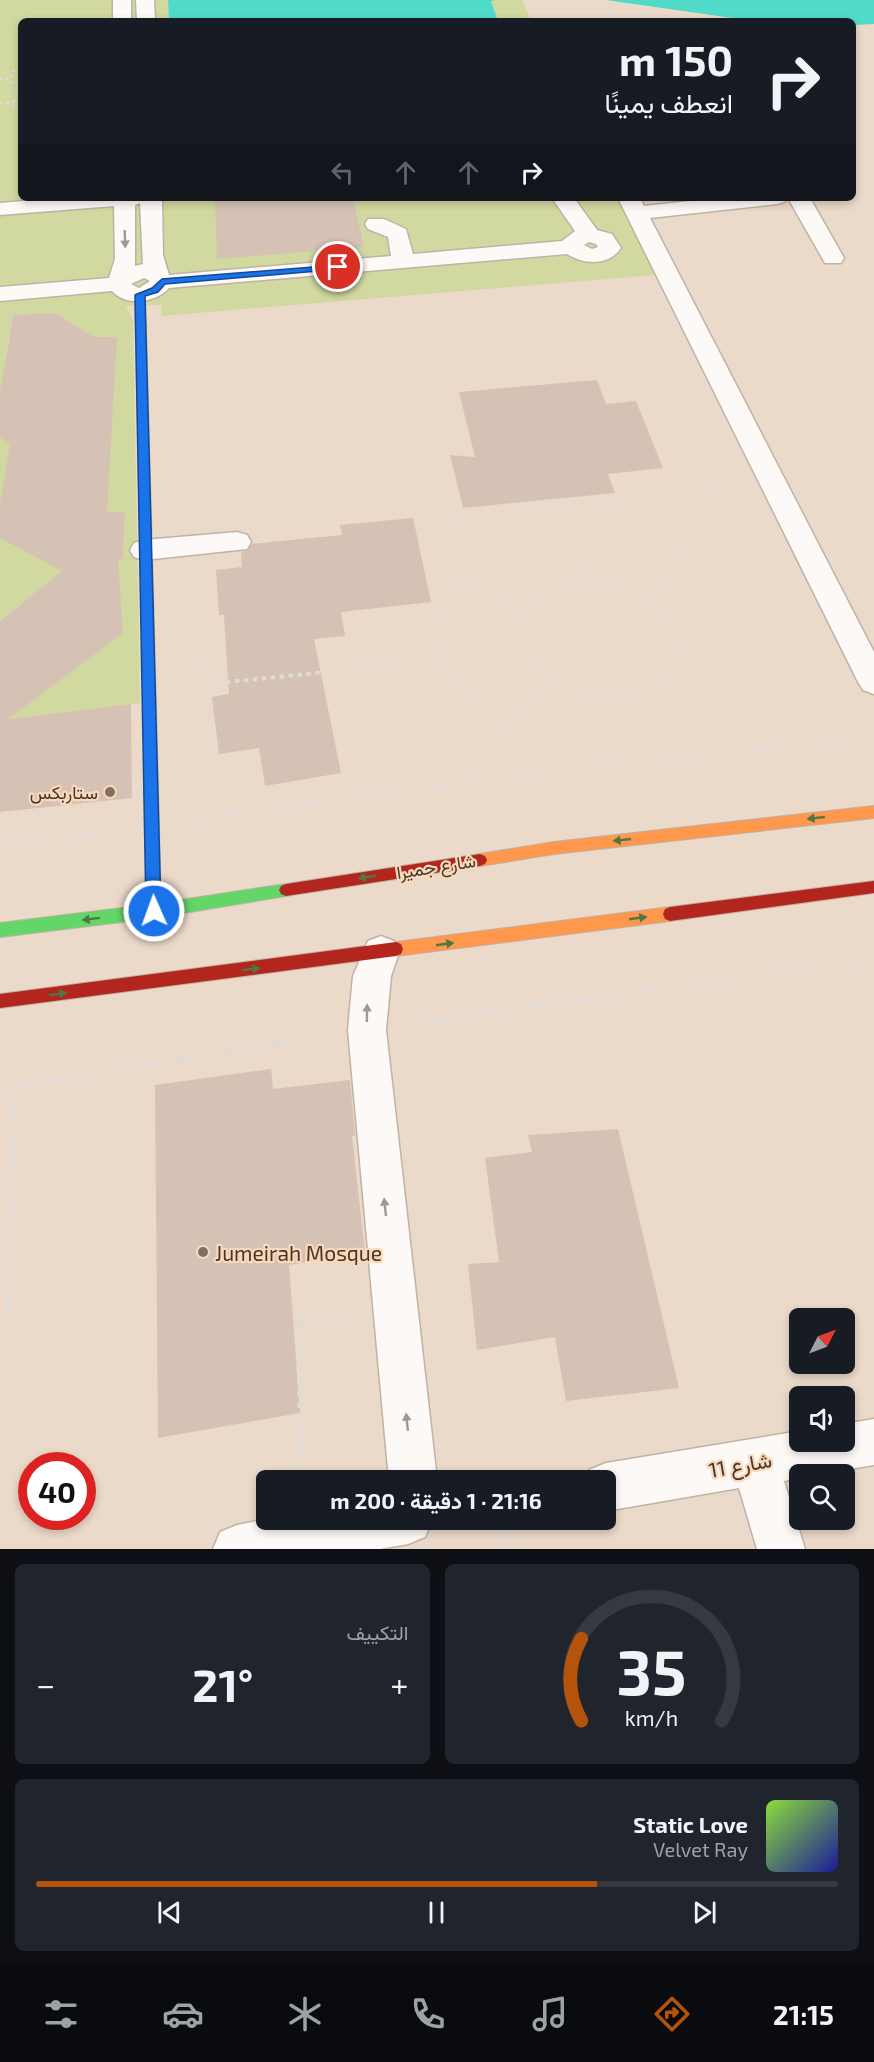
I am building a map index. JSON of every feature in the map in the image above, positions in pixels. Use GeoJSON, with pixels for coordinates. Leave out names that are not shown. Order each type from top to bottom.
{"type":"FeatureCollection","features":[{"type":"Feature","properties":{"kind":"main road"},"geometry":{"type":"LineString","coordinates":[[140,295],[150,826],[154,911]]}},
{"type":"Feature","properties":{"kind":"main road","name":"شارع جميرا"},"geometry":{"type":"LineString","coordinates":[[0,930],[154,911],[554,848],[874,812]]}},
{"type":"Feature","properties":{"kind":"main road"},"geometry":{"type":"LineString","coordinates":[[0,1001],[874,887]]}},
{"type":"Feature","properties":{"kind":"street"},"geometry":{"type":"LineString","coordinates":[[122,0],[122,18]]}},
{"type":"Feature","properties":{"kind":"street"},"geometry":{"type":"LineString","coordinates":[[145,0],[146,18]]}},
{"type":"Feature","properties":{"kind":"street"},"geometry":{"type":"LineString","coordinates":[[0,209],[93,201]]}},
{"type":"Feature","properties":{"kind":"street"},"geometry":{"type":"LineString","coordinates":[[128,201],[126,259],[120,282],[125,292],[140,295],[155,290],[159,278],[152,255],[151,201]]}},
{"type":"Feature","properties":{"kind":"street"},"geometry":{"type":"LineString","coordinates":[[0,294],[120,282],[142,271],[159,278],[403,262],[581,241],[564,201]]}},
{"type":"Feature","properties":{"kind":"street"},"geometry":{"type":"LineString","coordinates":[[715,201],[632,205],[874,682]]}},
{"type":"Feature","properties":{"kind":"street"},"geometry":{"type":"LineString","coordinates":[[802,201],[833,258]]}},
{"type":"Feature","properties":{"kind":"street"},"geometry":{"type":"LineString","coordinates":[[376,224],[398,234],[403,262]]}},
{"type":"Feature","properties":{"kind":"street"},"geometry":{"type":"LineString","coordinates":[[144,550],[237,542]]}},
{"type":"Feature","properties":{"kind":"street"},"geometry":{"type":"LineString","coordinates":[[381,952],[372,976],[367,1030],[412,1470]]}},
{"type":"Feature","properties":{"kind":"street","name":"شارع 11"},"geometry":{"type":"LineString","coordinates":[[616,1485],[874,1442]]}},
{"type":"Feature","properties":{"kind":"street"},"geometry":{"type":"LineString","coordinates":[[755,1462],[781,1549]]}},
{"type":"Feature","properties":{"kind":"street"},"geometry":{"type":"LineString","coordinates":[[237,1549],[349,1530]]}},
{"type":"Feature","properties":{"kind":"path"},"geometry":{"type":"LineString","coordinates":[[18,70],[12,71],[11,83],[18,82]]}},
{"type":"Feature","properties":{"kind":"path"},"geometry":{"type":"LineString","coordinates":[[0,79],[11,78]]}},
{"type":"Feature","properties":{"kind":"path"},"geometry":{"type":"LineString","coordinates":[[18,91],[13,107],[18,107]]}},
{"type":"Feature","properties":{"kind":"path"},"geometry":{"type":"LineString","coordinates":[[0,103],[14,102]]}},
{"type":"Feature","properties":{"kind":"path"},"geometry":{"type":"LineString","coordinates":[[451,519],[718,488],[664,384]]}},
{"type":"Feature","properties":{"kind":"path"},"geometry":{"type":"LineString","coordinates":[[422,402],[464,580],[441,620],[438,635],[444,660],[457,686],[470,702],[501,727],[551,684]]}},
{"type":"Feature","properties":{"kind":"path"},"geometry":{"type":"LineString","coordinates":[[601,502],[722,572]]}},
{"type":"Feature","properties":{"kind":"path"},"geometry":{"type":"LineString","coordinates":[[559,507],[584,582]]}},
{"type":"Feature","properties":{"kind":"path"},"geometry":{"type":"LineString","coordinates":[[647,597],[692,554]]}},
{"type":"Feature","properties":{"kind":"path"},"geometry":{"type":"LineString","coordinates":[[464,580],[528,610]]}},
{"type":"Feature","properties":{"kind":"path"},"geometry":{"type":"LineString","coordinates":[[584,582],[616,584],[647,597],[669,617],[679,643],[678,656],[664,679],[644,692],[619,699],[584,697],[551,684],[537,674],[522,648],[520,635],[528,610],[551,591],[584,582]]}},
{"type":"Feature","properties":{"kind":"path"},"geometry":{"type":"LineString","coordinates":[[208,684],[444,660]]}},
{"type":"Feature","properties":{"kind":"path"},"geometry":{"type":"LineString","coordinates":[[147,675],[208,668],[209,747]]}},
{"type":"Feature","properties":{"kind":"path"},"geometry":{"type":"LineString","coordinates":[[0,845],[590,765],[743,752],[874,736]]}},
{"type":"Feature","properties":{"kind":"path"},"geometry":{"type":"LineString","coordinates":[[0,1089],[367,1030],[874,959]]}},
{"type":"Feature","properties":{"kind":"path"},"geometry":{"type":"LineString","coordinates":[[7,1323],[15,1086]]}},
{"type":"Feature","properties":{"kind":"path"},"geometry":{"type":"LineString","coordinates":[[0,1264],[9,1269]]}},
{"type":"Feature","properties":{"kind":"path"},"geometry":{"type":"LineString","coordinates":[[302,1470],[298,1324],[396,1310]]}},
{"type":"Feature","properties":{"kind":"path"},"geometry":{"type":"LineString","coordinates":[[509,1530],[512,1549]]}},
{"type":"Feature","properties":{"kind":"green space"},"geometry":{"type":"Polygon","coordinates":[[[0,0],[168,0],[169,18],[18,18],[18,201],[619,201],[655,275],[161,316],[162,305],[126,306],[133,321],[140,703],[0,720],[123,632],[120,593],[24,601],[0,621],[0,538],[90,561],[123,559],[125,513],[0,505],[0,0]],[[55,313],[13,315],[6,353],[71,384],[116,337],[94,337],[55,313]]]}},
{"type":"Feature","properties":{"kind":"green space"},"geometry":{"type":"Polygon","coordinates":[[[491,0],[522,0],[530,18],[497,18],[491,0]]]}},
{"type":"Feature","properties":{"kind":"water"},"geometry":{"type":"Polygon","coordinates":[[[168,0],[495,0],[491,1],[497,18],[169,18],[168,0]]]}},
{"type":"Feature","properties":{"kind":"water"},"geometry":{"type":"Polygon","coordinates":[[[605,0],[874,0],[874,24],[856,25],[856,18],[731,18],[605,0]]]}},
{"type":"Feature","properties":{"kind":"pier"},"geometry":{"type":"Polygon","coordinates":[[[602,0],[731,18],[708,18],[605,3],[602,0]]]}},
{"type":"Feature","properties":{"kind":"building"},"geometry":{"type":"Polygon","coordinates":[[[215,201],[354,201],[364,247],[217,259],[215,201]]]}},
{"type":"Feature","properties":{"kind":"building"},"geometry":{"type":"Polygon","coordinates":[[[55,313],[94,337],[117,337],[107,512],[125,512],[123,559],[118,559],[123,633],[8,719],[131,704],[132,798],[0,812],[0,621],[62,571],[0,538],[0,505],[10,443],[0,438],[0,393],[13,315],[55,313]]]}},
{"type":"Feature","properties":{"kind":"building"},"geometry":{"type":"Polygon","coordinates":[[[597,380],[606,404],[636,401],[663,468],[608,474],[615,493],[463,508],[450,455],[475,457],[459,392],[597,380]]]}},
{"type":"Feature","properties":{"kind":"building"},"geometry":{"type":"Polygon","coordinates":[[[413,518],[431,602],[341,612],[345,636],[314,639],[341,773],[265,786],[259,748],[219,754],[212,697],[229,694],[224,615],[219,615],[216,570],[242,567],[241,552],[247,551],[252,544],[342,535],[340,525],[413,518]]]}},
{"type":"Feature","properties":{"kind":"building"},"geometry":{"type":"Polygon","coordinates":[[[271,1069],[273,1089],[350,1080],[355,1136],[352,1136],[365,1253],[289,1265],[300,1413],[158,1438],[155,1085],[271,1069]]]}},
{"type":"Feature","properties":{"kind":"building"},"geometry":{"type":"Polygon","coordinates":[[[618,1129],[679,1388],[566,1401],[555,1337],[477,1350],[468,1264],[499,1262],[485,1158],[532,1152],[528,1135],[618,1129]]]}},
{"type":"Feature","properties":{"kind":"traffic: fast"},"geometry":{"type":"LineString","coordinates":[[0,930],[154,911],[286,890]]}},
{"type":"Feature","properties":{"kind":"traffic: slow"},"geometry":{"type":"LineString","coordinates":[[148,629],[154,911]]}},
{"type":"Feature","properties":{"kind":"traffic: slow"},"geometry":{"type":"LineString","coordinates":[[480,860],[554,848],[874,812]]}},
{"type":"Feature","properties":{"kind":"traffic: slow"},"geometry":{"type":"LineString","coordinates":[[396,949],[670,914]]}},
{"type":"Feature","properties":{"kind":"traffic: jam"},"geometry":{"type":"LineString","coordinates":[[140,295],[148,629]]}},
{"type":"Feature","properties":{"kind":"traffic: jam"},"geometry":{"type":"LineString","coordinates":[[286,890],[480,860]]}},
{"type":"Feature","properties":{"kind":"traffic: jam"},"geometry":{"type":"LineString","coordinates":[[670,914],[874,887]]}},
{"type":"Feature","properties":{"kind":"traffic: jam"},"geometry":{"type":"LineString","coordinates":[[0,1001],[396,949]]}},
{"type":"Feature","properties":{"kind":"place","name":"ستاربكس"},"geometry":{"type":"Point","coordinates":[110,792]}},
{"type":"Feature","properties":{"kind":"place","name":"Jumeirah Mosque"},"geometry":{"type":"Point","coordinates":[203,1252]}},
{"type":"Feature","properties":{"kind":"route"},"geometry":{"type":"LineString","coordinates":[[154,911],[146,654],[140,295],[155,290],[162,282],[338,267]]}}]}
